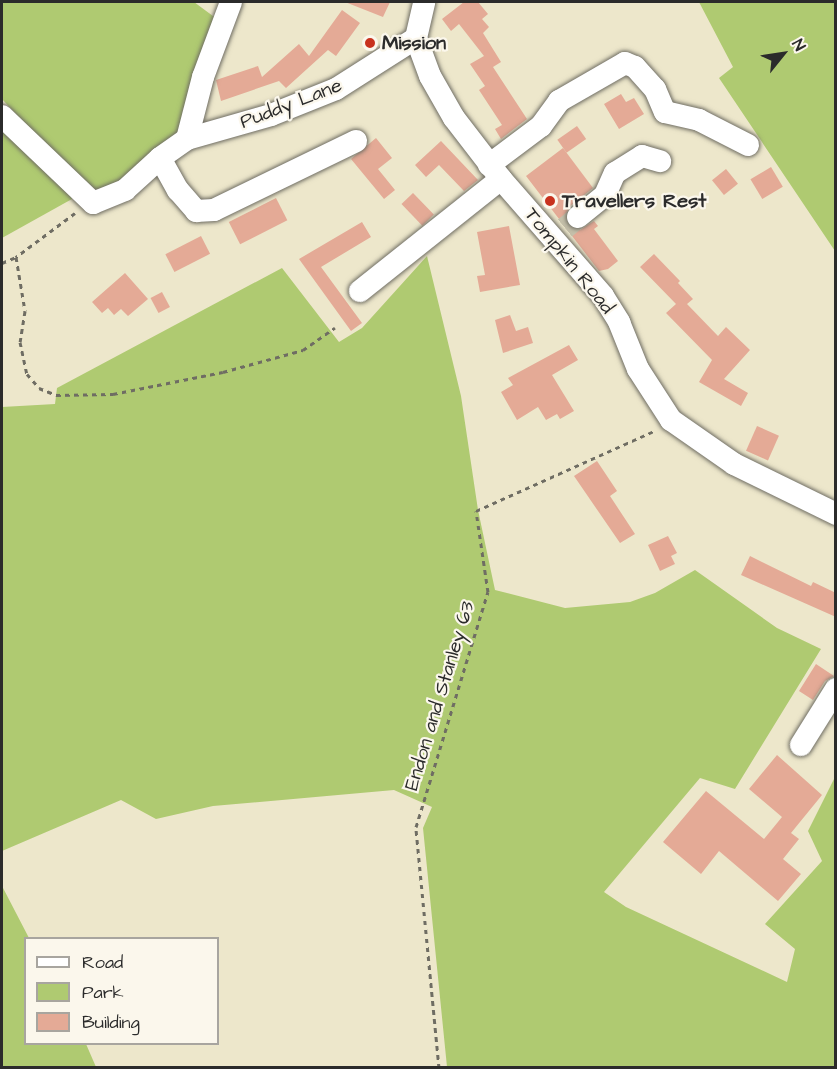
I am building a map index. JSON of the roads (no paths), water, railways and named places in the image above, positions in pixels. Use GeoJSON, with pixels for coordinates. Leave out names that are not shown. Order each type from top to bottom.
{"type":"FeatureCollection","features":[{"type":"Feature","properties":{"kind":"street"},"geometry":{"type":"LineString","coordinates":[[187,139],[203,77],[231,2]]}},
{"type":"Feature","properties":{"kind":"street"},"geometry":{"type":"LineString","coordinates":[[417,38],[424,2]]}},
{"type":"Feature","properties":{"kind":"street","name":"Puddy Lane"},"geometry":{"type":"LineString","coordinates":[[2,116],[93,203],[125,190],[160,158],[187,139],[271,115],[336,89],[417,38]]}},
{"type":"Feature","properties":{"kind":"street","name":"Tompkin Road"},"geometry":{"type":"LineString","coordinates":[[417,38],[430,76],[454,117],[495,172],[565,228],[620,322],[638,369],[671,420],[685,434],[734,464],[836,514]]}},
{"type":"Feature","properties":{"kind":"street"},"geometry":{"type":"LineString","coordinates":[[360,291],[495,172],[541,126],[559,101],[625,63],[635,67],[655,89],[665,112],[699,120],[748,145]]}},
{"type":"Feature","properties":{"kind":"street"},"geometry":{"type":"LineString","coordinates":[[160,158],[178,190],[196,211],[214,210],[356,141]]}},
{"type":"Feature","properties":{"kind":"street"},"geometry":{"type":"LineString","coordinates":[[565,228],[605,195],[615,173],[642,156],[660,161]]}},
{"type":"Feature","properties":{"kind":"street"},"geometry":{"type":"LineString","coordinates":[[801,745],[836,689]]}},
{"type":"Feature","properties":{"kind":"tunnel"},"geometry":{"type":"LineString","coordinates":[[565,228],[578,217]]}},
{"type":"Feature","properties":{"kind":"place","name":"Mission"},"geometry":{"type":"Point","coordinates":[370,43]}},
{"type":"Feature","properties":{"kind":"place","name":"Travellers Rest"},"geometry":{"type":"Point","coordinates":[550,201]}}]}
